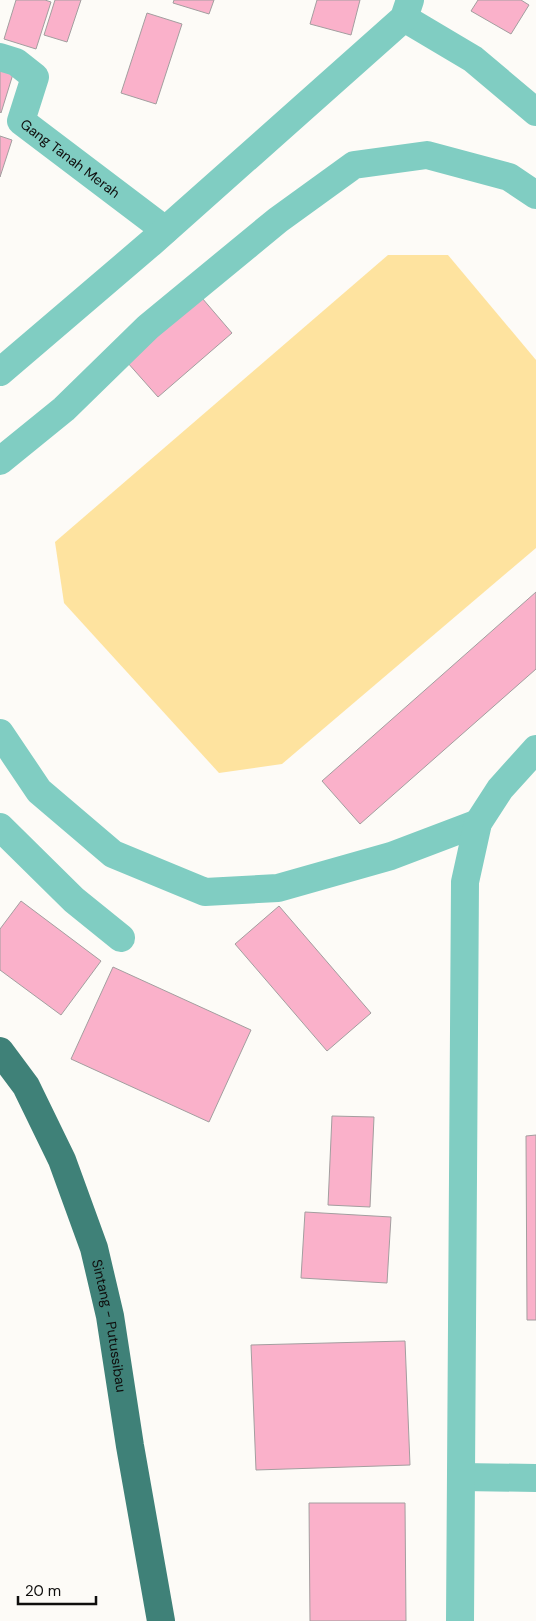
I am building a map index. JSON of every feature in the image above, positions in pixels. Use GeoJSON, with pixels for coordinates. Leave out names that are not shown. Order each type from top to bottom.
{"type":"FeatureCollection","features":[{"type":"Feature","properties":{"kind":"highway","name":"Sintang - Putussibau"},"geometry":{"type":"LineString","coordinates":[[0,1051],[26,1086],[62,1160],[94,1248],[110,1316],[130,1446],[161,1621]]}},
{"type":"Feature","properties":{"kind":"street"},"geometry":{"type":"LineString","coordinates":[[0,372],[165,230],[407,9],[536,112]]}},
{"type":"Feature","properties":{"kind":"street","name":"Gang Tanah Merah"},"geometry":{"type":"LineString","coordinates":[[0,57],[16,62],[35,77],[21,121],[165,230]]}},
{"type":"Feature","properties":{"kind":"street"},"geometry":{"type":"LineString","coordinates":[[0,461],[64,409],[156,321],[278,220],[354,165],[426,155],[509,176],[536,195]]}},
{"type":"Feature","properties":{"kind":"street"},"geometry":{"type":"LineString","coordinates":[[0,733],[39,791],[113,854],[206,892],[278,888],[392,856],[478,823]]}},
{"type":"Feature","properties":{"kind":"street"},"geometry":{"type":"LineString","coordinates":[[460,1621],[464,882],[478,823],[500,789],[536,750]]}},
{"type":"Feature","properties":{"kind":"street"},"geometry":{"type":"LineString","coordinates":[[0,827],[74,900],[121,938]]}},
{"type":"Feature","properties":{"kind":"street"},"geometry":{"type":"LineString","coordinates":[[462,1477],[536,1478]]}},
{"type":"Feature","properties":{"kind":"shaded area"},"geometry":{"type":"Polygon","coordinates":[[[388,255],[448,255],[536,360],[536,548],[282,764],[219,773],[64,603],[55,542],[388,255]]]}},
{"type":"Feature","properties":{"kind":"building"},"geometry":{"type":"Polygon","coordinates":[[[16,0],[45,0],[51,2],[36,49],[4,39],[16,0]]]}},
{"type":"Feature","properties":{"kind":"building"},"geometry":{"type":"Polygon","coordinates":[[[55,0],[81,0],[67,42],[44,35],[55,0]]]}},
{"type":"Feature","properties":{"kind":"building"},"geometry":{"type":"Polygon","coordinates":[[[174,0],[214,0],[209,14],[173,3],[174,0]]]}},
{"type":"Feature","properties":{"kind":"building"},"geometry":{"type":"Polygon","coordinates":[[[317,0],[360,0],[351,35],[310,24],[317,0]]]}},
{"type":"Feature","properties":{"kind":"building"},"geometry":{"type":"Polygon","coordinates":[[[478,0],[521,0],[529,5],[511,34],[471,11],[478,0]]]}},
{"type":"Feature","properties":{"kind":"building"},"geometry":{"type":"Polygon","coordinates":[[[147,13],[182,24],[156,104],[121,93],[147,13]]]}},
{"type":"Feature","properties":{"kind":"building"},"geometry":{"type":"Polygon","coordinates":[[[0,70],[13,74],[1,113],[0,112],[0,70]]]}},
{"type":"Feature","properties":{"kind":"building"},"geometry":{"type":"Polygon","coordinates":[[[0,136],[12,140],[0,177],[0,136]]]}},
{"type":"Feature","properties":{"kind":"building"},"geometry":{"type":"Polygon","coordinates":[[[202,298],[232,333],[158,397],[127,362],[202,298]]]}},
{"type":"Feature","properties":{"kind":"building"},"geometry":{"type":"Polygon","coordinates":[[[536,592],[536,669],[360,824],[322,781],[536,592]]]}},
{"type":"Feature","properties":{"kind":"building"},"geometry":{"type":"Polygon","coordinates":[[[21,901],[101,961],[61,1015],[0,970],[0,929],[21,901]]]}},
{"type":"Feature","properties":{"kind":"building"},"geometry":{"type":"Polygon","coordinates":[[[279,906],[371,1013],[327,1051],[235,944],[279,906]]]}},
{"type":"Feature","properties":{"kind":"building"},"geometry":{"type":"Polygon","coordinates":[[[113,967],[251,1030],[209,1122],[71,1059],[113,967]]]}},
{"type":"Feature","properties":{"kind":"building"},"geometry":{"type":"Polygon","coordinates":[[[332,1116],[374,1117],[370,1207],[328,1205],[332,1116]]]}},
{"type":"Feature","properties":{"kind":"building"},"geometry":{"type":"Polygon","coordinates":[[[536,1135],[536,1320],[527,1320],[526,1136],[536,1135]]]}},
{"type":"Feature","properties":{"kind":"building"},"geometry":{"type":"Polygon","coordinates":[[[305,1212],[391,1217],[387,1283],[301,1278],[305,1212]]]}},
{"type":"Feature","properties":{"kind":"building"},"geometry":{"type":"Polygon","coordinates":[[[405,1341],[410,1465],[256,1470],[251,1345],[405,1341]]]}},
{"type":"Feature","properties":{"kind":"building"},"geometry":{"type":"Polygon","coordinates":[[[309,1503],[405,1503],[406,1621],[310,1621],[309,1503]]]}}]}
